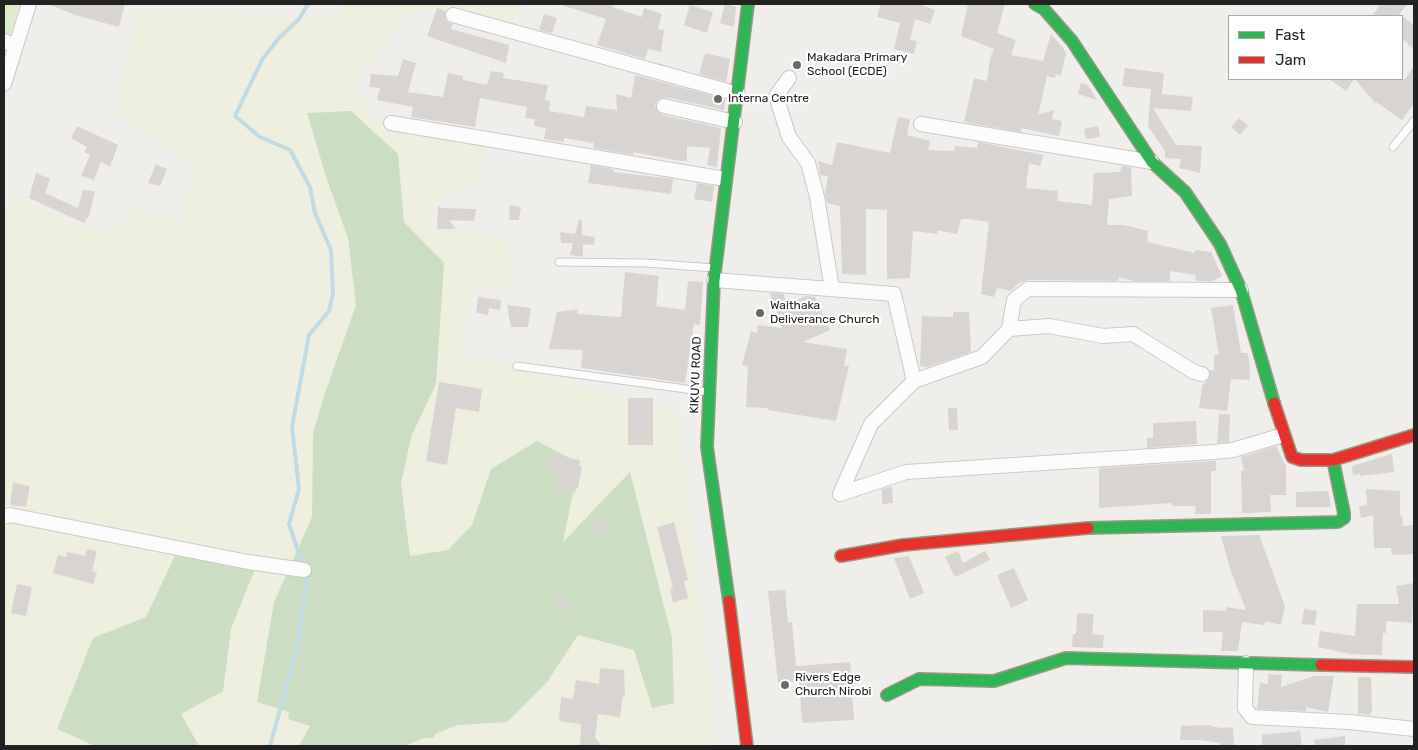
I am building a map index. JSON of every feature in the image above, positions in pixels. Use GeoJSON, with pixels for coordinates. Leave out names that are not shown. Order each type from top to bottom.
{"type":"FeatureCollection","features":[{"type":"Feature","properties":{"kind":"street"},"geometry":{"type":"LineString","coordinates":[[4,84],[10,43],[29,4]]}},
{"type":"Feature","properties":{"kind":"street"},"geometry":{"type":"LineString","coordinates":[[1035,4],[1044,9],[1072,41],[1152,162],[1185,192],[1220,244],[1241,290],[1283,435],[1292,457],[1301,460],[1333,460],[1414,435]]}},
{"type":"Feature","properties":{"kind":"street","name":"KIKUYU ROAD"},"geometry":{"type":"LineString","coordinates":[[744,5],[738,94],[725,179],[714,274],[707,448],[732,614],[747,746]]}},
{"type":"Feature","properties":{"kind":"street"},"geometry":{"type":"LineString","coordinates":[[453,15],[738,94]]}},
{"type":"Feature","properties":{"kind":"street"},"geometry":{"type":"LineString","coordinates":[[789,78],[776,96],[789,137],[808,163],[817,197],[832,289]]}},
{"type":"Feature","properties":{"kind":"street"},"geometry":{"type":"LineString","coordinates":[[664,106],[734,122]]}},
{"type":"Feature","properties":{"kind":"street"},"geometry":{"type":"LineString","coordinates":[[391,123],[725,179]]}},
{"type":"Feature","properties":{"kind":"street"},"geometry":{"type":"LineString","coordinates":[[921,124],[1152,162]]}},
{"type":"Feature","properties":{"kind":"street"},"geometry":{"type":"LineString","coordinates":[[714,274],[832,289],[894,294],[914,381]]}},
{"type":"Feature","properties":{"kind":"street"},"geometry":{"type":"LineString","coordinates":[[1241,290],[1028,289],[1014,300],[1009,329],[982,357],[914,381],[871,424],[840,494],[906,472],[1214,452],[1233,450],[1283,435]]}},
{"type":"Feature","properties":{"kind":"street"},"geometry":{"type":"LineString","coordinates":[[1009,329],[1049,326],[1103,336],[1134,334],[1194,372],[1202,374]]}},
{"type":"Feature","properties":{"kind":"street"},"geometry":{"type":"LineString","coordinates":[[841,556],[903,545],[1093,528],[1338,522],[1344,518],[1344,513],[1333,460]]}},
{"type":"Feature","properties":{"kind":"street"},"geometry":{"type":"LineString","coordinates":[[4,517],[10,515],[248,562],[304,570]]}},
{"type":"Feature","properties":{"kind":"street"},"geometry":{"type":"LineString","coordinates":[[887,695],[919,679],[994,681],[1066,658],[1414,667]]}},
{"type":"Feature","properties":{"kind":"street"},"geometry":{"type":"LineString","coordinates":[[1246,664],[1245,708],[1252,717],[1349,722],[1414,729]]}},
{"type":"Feature","properties":{"kind":"lane"},"geometry":{"type":"LineString","coordinates":[[1393,146],[1414,121]]}},
{"type":"Feature","properties":{"kind":"lane"},"geometry":{"type":"LineString","coordinates":[[559,262],[646,263],[714,274]]}},
{"type":"Feature","properties":{"kind":"lane"},"geometry":{"type":"LineString","coordinates":[[517,366],[709,392]]}},
{"type":"Feature","properties":{"kind":"green space"},"geometry":{"type":"Polygon","coordinates":[[[4,4],[20,4],[4,55],[4,4]]]}},
{"type":"Feature","properties":{"kind":"green space"},"geometry":{"type":"Polygon","coordinates":[[[343,4],[519,4],[524,6],[509,25],[414,10],[387,41],[354,85],[372,115],[488,144],[477,186],[438,198],[424,227],[508,240],[511,285],[471,289],[461,353],[679,413],[717,746],[4,746],[4,208],[8,209],[12,196],[110,237],[133,207],[180,222],[194,165],[114,113],[138,11],[338,19],[343,4]]]}},
{"type":"Feature","properties":{"kind":"green space"},"geometry":{"type":"Polygon","coordinates":[[[351,111],[398,154],[404,222],[444,263],[436,384],[411,437],[401,484],[410,556],[448,550],[472,525],[491,469],[537,441],[579,463],[563,542],[630,472],[672,638],[674,703],[652,708],[634,650],[578,635],[547,682],[507,722],[458,725],[435,734],[434,738],[424,738],[404,746],[299,746],[310,726],[288,719],[289,712],[257,702],[274,602],[312,517],[313,433],[356,305],[348,238],[327,180],[307,113],[351,111]]]}},
{"type":"Feature","properties":{"kind":"green space"},"geometry":{"type":"Polygon","coordinates":[[[181,543],[257,564],[231,629],[223,691],[181,714],[199,746],[95,746],[57,729],[93,638],[146,617],[181,543]]]}},
{"type":"Feature","properties":{"kind":"building"},"geometry":{"type":"Polygon","coordinates":[[[48,4],[125,4],[119,27],[75,15],[48,4]]]}},
{"type":"Feature","properties":{"kind":"building"},"geometry":{"type":"Polygon","coordinates":[[[564,4],[613,4],[612,7],[642,17],[644,8],[662,14],[658,29],[664,30],[661,52],[648,49],[645,59],[597,45],[606,19],[564,6],[564,4]]]}},
{"type":"Feature","properties":{"kind":"building"},"geometry":{"type":"Polygon","coordinates":[[[725,4],[736,7],[734,27],[720,23],[725,4]]]}},
{"type":"Feature","properties":{"kind":"building"},"geometry":{"type":"Polygon","coordinates":[[[881,4],[918,4],[935,10],[930,24],[915,19],[910,40],[917,41],[914,54],[894,49],[900,23],[877,17],[881,4]]]}},
{"type":"Feature","properties":{"kind":"building"},"geometry":{"type":"Polygon","coordinates":[[[968,4],[1005,4],[997,33],[1016,40],[1011,55],[1043,61],[1051,34],[1063,48],[1066,53],[1061,76],[1056,74],[1055,78],[1047,76],[1038,115],[1054,110],[1052,119],[1062,121],[1059,136],[1021,128],[1021,132],[964,122],[974,78],[987,81],[990,58],[994,49],[961,36],[968,4]]]}},
{"type":"Feature","properties":{"kind":"building"},"geometry":{"type":"Polygon","coordinates":[[[1381,4],[1407,4],[1399,15],[1373,15],[1381,4]]]}},
{"type":"Feature","properties":{"kind":"building"},"geometry":{"type":"Polygon","coordinates":[[[690,5],[713,12],[707,33],[684,25],[690,5]]]}},
{"type":"Feature","properties":{"kind":"building"},"geometry":{"type":"Polygon","coordinates":[[[437,8],[445,11],[446,21],[453,24],[451,29],[509,45],[506,63],[427,36],[437,8]]]}},
{"type":"Feature","properties":{"kind":"building"},"geometry":{"type":"Polygon","coordinates":[[[544,14],[557,18],[552,33],[539,30],[544,14]]]}},
{"type":"Feature","properties":{"kind":"building"},"geometry":{"type":"Polygon","coordinates":[[[1403,17],[1414,25],[1414,49],[1403,40],[1403,17]]]}},
{"type":"Feature","properties":{"kind":"building"},"geometry":{"type":"Polygon","coordinates":[[[705,53],[730,59],[726,82],[699,74],[705,53]]]}},
{"type":"Feature","properties":{"kind":"building"},"geometry":{"type":"Polygon","coordinates":[[[403,59],[416,63],[408,92],[443,97],[448,73],[463,76],[463,80],[487,85],[491,71],[504,73],[503,78],[548,85],[545,100],[550,101],[549,111],[584,117],[586,106],[617,110],[616,94],[631,98],[635,75],[725,99],[724,110],[666,97],[658,100],[655,105],[658,112],[662,115],[721,128],[717,167],[707,165],[710,148],[687,146],[687,161],[681,161],[633,152],[633,155],[593,148],[594,143],[564,138],[564,142],[544,139],[546,128],[534,126],[535,119],[525,118],[527,107],[480,98],[475,127],[411,117],[413,107],[377,100],[380,88],[369,87],[371,74],[398,76],[403,59]]]}},
{"type":"Feature","properties":{"kind":"building"},"geometry":{"type":"Polygon","coordinates":[[[1414,66],[1414,103],[1402,120],[1375,103],[1356,80],[1403,80],[1414,66]]]}},
{"type":"Feature","properties":{"kind":"building"},"geometry":{"type":"Polygon","coordinates":[[[1125,68],[1164,73],[1162,94],[1193,97],[1191,111],[1153,108],[1176,145],[1202,146],[1200,173],[1179,168],[1181,159],[1165,158],[1165,151],[1148,126],[1151,89],[1122,86],[1125,68]]]}},
{"type":"Feature","properties":{"kind":"building"},"geometry":{"type":"Polygon","coordinates":[[[1330,80],[1353,80],[1346,91],[1330,80]]]}},
{"type":"Feature","properties":{"kind":"building"},"geometry":{"type":"Polygon","coordinates":[[[1081,83],[1088,85],[1097,100],[1078,94],[1081,83]]]}},
{"type":"Feature","properties":{"kind":"building"},"geometry":{"type":"Polygon","coordinates":[[[898,117],[910,119],[907,135],[930,141],[928,150],[954,151],[955,146],[977,148],[978,142],[1043,155],[1040,166],[1029,163],[1026,188],[1058,191],[1057,201],[1092,205],[1094,173],[1120,172],[1122,166],[1131,167],[1132,196],[1109,199],[1107,225],[1124,225],[1148,231],[1147,242],[1195,253],[1195,250],[1211,252],[1222,276],[1212,281],[1196,281],[1195,275],[1170,271],[1170,281],[1133,281],[1119,277],[1118,281],[1028,280],[1019,283],[1011,291],[997,288],[994,297],[981,294],[989,222],[961,219],[957,234],[938,230],[937,234],[913,231],[910,278],[887,279],[887,210],[866,209],[866,275],[842,274],[840,206],[827,203],[825,193],[828,176],[820,175],[818,161],[832,165],[837,142],[890,153],[898,117]]]}},
{"type":"Feature","properties":{"kind":"building"},"geometry":{"type":"Polygon","coordinates":[[[1239,118],[1248,126],[1240,135],[1231,127],[1239,118]]]}},
{"type":"Feature","properties":{"kind":"building"},"geometry":{"type":"Polygon","coordinates":[[[77,126],[118,145],[110,167],[101,162],[94,180],[81,176],[90,155],[84,152],[87,147],[71,138],[77,126]]]}},
{"type":"Feature","properties":{"kind":"building"},"geometry":{"type":"Polygon","coordinates":[[[1098,126],[1100,137],[1086,139],[1084,129],[1098,126]]]}},
{"type":"Feature","properties":{"kind":"building"},"geometry":{"type":"Polygon","coordinates":[[[156,164],[167,169],[160,186],[148,183],[156,164]]]}},
{"type":"Feature","properties":{"kind":"building"},"geometry":{"type":"Polygon","coordinates":[[[591,165],[613,169],[613,172],[673,179],[671,194],[588,183],[591,165]]]}},
{"type":"Feature","properties":{"kind":"building"},"geometry":{"type":"Polygon","coordinates":[[[36,173],[50,179],[45,193],[78,208],[83,190],[95,191],[89,216],[84,223],[29,198],[36,173]]]}},
{"type":"Feature","properties":{"kind":"building"},"geometry":{"type":"Polygon","coordinates":[[[697,183],[714,186],[712,202],[694,199],[697,183]]]}},
{"type":"Feature","properties":{"kind":"building"},"geometry":{"type":"Polygon","coordinates":[[[438,205],[440,208],[476,209],[474,221],[449,220],[456,229],[437,229],[438,205]]]}},
{"type":"Feature","properties":{"kind":"building"},"geometry":{"type":"Polygon","coordinates":[[[510,205],[521,207],[519,220],[509,220],[510,205]]]}},
{"type":"Feature","properties":{"kind":"building"},"geometry":{"type":"Polygon","coordinates":[[[579,220],[582,220],[582,235],[595,237],[594,245],[583,244],[583,257],[570,255],[573,243],[561,243],[560,232],[575,234],[579,220]]]}},
{"type":"Feature","properties":{"kind":"building"},"geometry":{"type":"Polygon","coordinates":[[[625,272],[659,276],[656,306],[685,310],[688,281],[703,282],[700,325],[694,324],[685,383],[581,368],[583,350],[549,349],[557,312],[578,309],[577,314],[621,317],[625,272]]]}},
{"type":"Feature","properties":{"kind":"building"},"geometry":{"type":"Polygon","coordinates":[[[770,293],[784,294],[785,300],[789,298],[791,303],[806,296],[815,297],[830,330],[803,342],[847,349],[844,366],[849,366],[836,421],[768,410],[768,408],[746,407],[748,366],[742,365],[751,331],[757,333],[758,325],[782,328],[770,293]]]}},
{"type":"Feature","properties":{"kind":"building"},"geometry":{"type":"Polygon","coordinates":[[[478,297],[501,300],[500,310],[489,308],[488,315],[476,313],[478,297]]]}},
{"type":"Feature","properties":{"kind":"building"},"geometry":{"type":"Polygon","coordinates":[[[507,305],[531,308],[528,327],[511,327],[507,305]]]}},
{"type":"Feature","properties":{"kind":"building"},"geometry":{"type":"Polygon","coordinates":[[[1233,305],[1241,353],[1247,353],[1249,359],[1250,380],[1231,379],[1227,411],[1199,408],[1202,386],[1210,377],[1210,370],[1214,371],[1214,355],[1219,355],[1211,308],[1233,305]]]}},
{"type":"Feature","properties":{"kind":"building"},"geometry":{"type":"Polygon","coordinates":[[[953,312],[969,312],[971,352],[928,367],[920,366],[922,316],[953,317],[953,312]]]}},
{"type":"Feature","properties":{"kind":"building"},"geometry":{"type":"Polygon","coordinates":[[[439,382],[482,389],[479,412],[456,408],[447,465],[426,461],[439,382]]]}},
{"type":"Feature","properties":{"kind":"building"},"geometry":{"type":"Polygon","coordinates":[[[628,398],[653,398],[653,445],[628,445],[628,398]]]}},
{"type":"Feature","properties":{"kind":"building"},"geometry":{"type":"Polygon","coordinates":[[[948,408],[957,408],[958,430],[949,430],[948,408]]]}},
{"type":"Feature","properties":{"kind":"building"},"geometry":{"type":"Polygon","coordinates":[[[1219,414],[1230,414],[1229,442],[1217,443],[1219,414]]]}},
{"type":"Feature","properties":{"kind":"building"},"geometry":{"type":"Polygon","coordinates":[[[1196,421],[1197,444],[1147,448],[1147,438],[1153,438],[1153,423],[1196,421]]]}},
{"type":"Feature","properties":{"kind":"building"},"geometry":{"type":"Polygon","coordinates":[[[1276,446],[1286,466],[1286,495],[1270,495],[1271,512],[1242,513],[1241,471],[1244,470],[1241,457],[1276,446]]]}},
{"type":"Feature","properties":{"kind":"building"},"geometry":{"type":"Polygon","coordinates":[[[549,454],[580,460],[579,466],[582,466],[578,488],[576,488],[575,493],[555,488],[557,470],[547,468],[549,454]]]}},
{"type":"Feature","properties":{"kind":"building"},"geometry":{"type":"Polygon","coordinates":[[[1392,454],[1394,472],[1360,476],[1360,474],[1353,475],[1352,466],[1392,454]]]}},
{"type":"Feature","properties":{"kind":"building"},"geometry":{"type":"Polygon","coordinates":[[[1216,461],[1216,471],[1211,471],[1211,514],[1195,514],[1196,506],[1172,506],[1172,503],[1099,508],[1099,468],[1216,461]]]}},
{"type":"Feature","properties":{"kind":"building"},"geometry":{"type":"Polygon","coordinates":[[[13,483],[30,486],[26,507],[10,505],[13,483]]]}},
{"type":"Feature","properties":{"kind":"building"},"geometry":{"type":"Polygon","coordinates":[[[892,486],[893,503],[882,504],[882,489],[892,486]]]}},
{"type":"Feature","properties":{"kind":"building"},"geometry":{"type":"Polygon","coordinates":[[[1366,489],[1400,491],[1400,516],[1402,515],[1403,526],[1413,525],[1414,554],[1392,555],[1391,548],[1374,548],[1373,515],[1361,518],[1359,507],[1367,505],[1366,489]]]}},
{"type":"Feature","properties":{"kind":"building"},"geometry":{"type":"Polygon","coordinates":[[[1328,491],[1331,507],[1296,507],[1296,492],[1328,491]]]}},
{"type":"Feature","properties":{"kind":"building"},"geometry":{"type":"Polygon","coordinates":[[[604,520],[605,534],[593,536],[591,521],[604,520]]]}},
{"type":"Feature","properties":{"kind":"building"},"geometry":{"type":"Polygon","coordinates":[[[674,522],[688,580],[684,581],[688,598],[673,603],[670,589],[673,588],[657,527],[674,522]]]}},
{"type":"Feature","properties":{"kind":"building"},"geometry":{"type":"Polygon","coordinates":[[[1259,535],[1285,606],[1281,625],[1265,621],[1264,625],[1242,622],[1238,651],[1221,651],[1223,632],[1203,632],[1203,610],[1226,611],[1226,607],[1246,610],[1231,572],[1221,536],[1259,535]]]}},
{"type":"Feature","properties":{"kind":"building"},"geometry":{"type":"Polygon","coordinates":[[[87,549],[97,551],[92,571],[97,572],[93,584],[53,573],[58,555],[66,557],[67,552],[85,556],[87,549]]]}},
{"type":"Feature","properties":{"kind":"building"},"geometry":{"type":"Polygon","coordinates":[[[958,551],[963,563],[985,551],[990,560],[955,577],[945,557],[958,551]]]}},
{"type":"Feature","properties":{"kind":"building"},"geometry":{"type":"Polygon","coordinates":[[[909,556],[924,593],[910,599],[894,558],[909,556]]]}},
{"type":"Feature","properties":{"kind":"building"},"geometry":{"type":"Polygon","coordinates":[[[1014,568],[1028,600],[1011,608],[997,575],[1014,568]]]}},
{"type":"Feature","properties":{"kind":"building"},"geometry":{"type":"Polygon","coordinates":[[[1414,583],[1412,623],[1386,621],[1386,633],[1383,633],[1382,655],[1350,654],[1318,647],[1320,631],[1355,636],[1357,604],[1399,604],[1396,586],[1414,583]]]}},
{"type":"Feature","properties":{"kind":"building"},"geometry":{"type":"Polygon","coordinates":[[[17,584],[32,587],[26,616],[11,613],[17,584]]]}},
{"type":"Feature","properties":{"kind":"building"},"geometry":{"type":"Polygon","coordinates":[[[785,590],[788,623],[792,622],[796,666],[850,662],[854,720],[802,723],[799,681],[778,683],[768,591],[785,590]]]}},
{"type":"Feature","properties":{"kind":"building"},"geometry":{"type":"Polygon","coordinates":[[[567,596],[568,610],[557,611],[556,597],[567,596]]]}},
{"type":"Feature","properties":{"kind":"building"},"geometry":{"type":"Polygon","coordinates":[[[1304,609],[1317,611],[1315,625],[1302,624],[1304,609]]]}},
{"type":"Feature","properties":{"kind":"building"},"geometry":{"type":"Polygon","coordinates":[[[1077,613],[1094,614],[1092,634],[1104,635],[1103,648],[1072,647],[1073,634],[1076,634],[1077,613]]]}},
{"type":"Feature","properties":{"kind":"building"},"geometry":{"type":"Polygon","coordinates":[[[600,668],[624,670],[625,696],[623,696],[620,717],[598,714],[595,738],[602,746],[580,746],[581,724],[559,721],[561,697],[573,699],[576,680],[599,684],[600,668]]]}},
{"type":"Feature","properties":{"kind":"building"},"geometry":{"type":"Polygon","coordinates":[[[1268,674],[1282,675],[1281,687],[1314,676],[1334,676],[1328,712],[1306,707],[1306,711],[1257,709],[1260,683],[1268,684],[1268,674]]]}},
{"type":"Feature","properties":{"kind":"building"},"geometry":{"type":"Polygon","coordinates":[[[1358,677],[1371,677],[1372,710],[1370,715],[1358,714],[1358,677]]]}},
{"type":"Feature","properties":{"kind":"building"},"geometry":{"type":"Polygon","coordinates":[[[1209,725],[1220,728],[1233,727],[1234,746],[1221,746],[1221,743],[1201,740],[1180,740],[1181,726],[1209,725]]]}},
{"type":"Feature","properties":{"kind":"building"},"geometry":{"type":"Polygon","coordinates":[[[1300,731],[1302,746],[1262,746],[1262,735],[1300,731]]]}},
{"type":"Feature","properties":{"kind":"building"},"geometry":{"type":"Polygon","coordinates":[[[1345,736],[1345,746],[1315,746],[1314,740],[1345,736]]]}},
{"type":"Feature","properties":{"kind":"waterway"},"geometry":{"type":"LineString","coordinates":[[303,566],[289,524],[299,489],[292,427],[309,335],[329,311],[333,294],[331,250],[315,213],[310,187],[290,150],[260,137],[235,116],[262,60],[278,39],[299,19],[308,4]]}},
{"type":"Feature","properties":{"kind":"waterway"},"geometry":{"type":"LineString","coordinates":[[270,746],[298,645],[307,578],[305,573]]}},
{"type":"Feature","properties":{"kind":"traffic: fast"},"geometry":{"type":"LineString","coordinates":[[729,601],[707,447],[714,280],[748,4]]}},
{"type":"Feature","properties":{"kind":"traffic: fast"},"geometry":{"type":"LineString","coordinates":[[1035,4],[1044,9],[1072,41],[1152,162],[1185,192],[1220,244],[1241,290],[1274,403]]}},
{"type":"Feature","properties":{"kind":"traffic: fast"},"geometry":{"type":"LineString","coordinates":[[1088,528],[1338,522],[1344,518],[1344,513],[1333,460]]}},
{"type":"Feature","properties":{"kind":"traffic: fast"},"geometry":{"type":"LineString","coordinates":[[887,695],[919,679],[994,681],[1066,658],[1321,665]]}},
{"type":"Feature","properties":{"kind":"traffic: jam"},"geometry":{"type":"LineString","coordinates":[[1274,403],[1292,457],[1301,460],[1333,460],[1414,435]]}},
{"type":"Feature","properties":{"kind":"traffic: jam"},"geometry":{"type":"LineString","coordinates":[[841,556],[903,545],[1088,528]]}},
{"type":"Feature","properties":{"kind":"traffic: jam"},"geometry":{"type":"LineString","coordinates":[[729,601],[747,746]]}},
{"type":"Feature","properties":{"kind":"traffic: jam"},"geometry":{"type":"LineString","coordinates":[[1321,665],[1414,667]]}},
{"type":"Feature","properties":{"kind":"place","name":"Makadara Primary School (ECDE)"},"geometry":{"type":"Point","coordinates":[797,65]}},
{"type":"Feature","properties":{"kind":"place","name":"Interna Centre"},"geometry":{"type":"Point","coordinates":[718,99]}},
{"type":"Feature","properties":{"kind":"place","name":"Waithaka Deliverance Church"},"geometry":{"type":"Point","coordinates":[760,313]}},
{"type":"Feature","properties":{"kind":"place","name":"Rivers Edge Church Nirobi"},"geometry":{"type":"Point","coordinates":[785,685]}}]}
